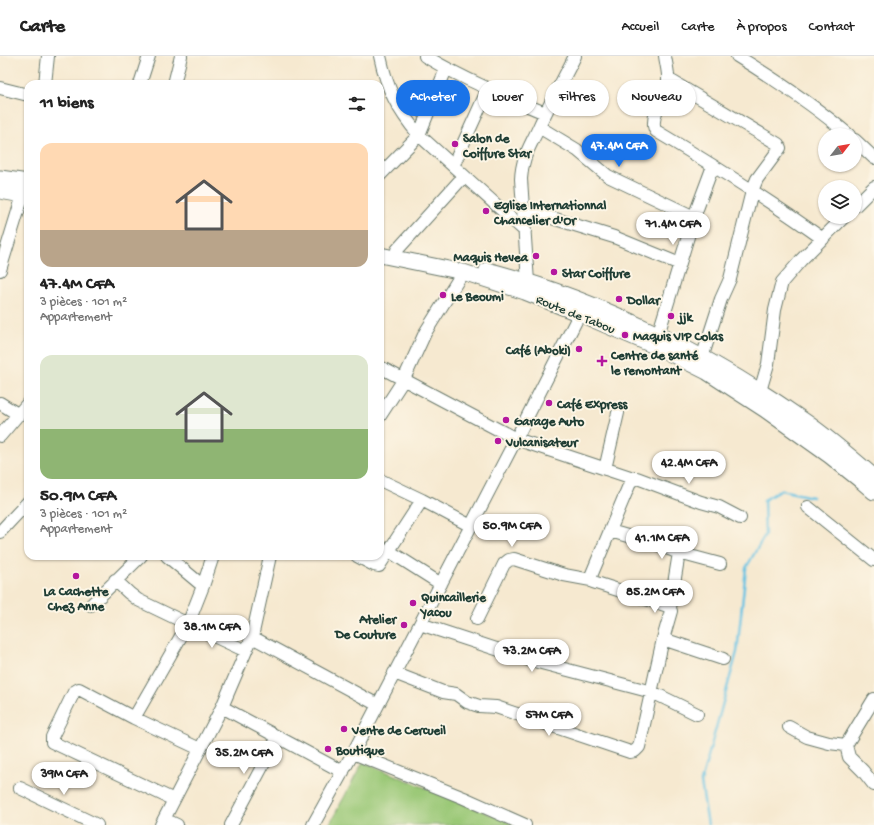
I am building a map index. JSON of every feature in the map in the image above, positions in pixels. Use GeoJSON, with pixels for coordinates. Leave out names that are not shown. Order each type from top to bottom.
{"type":"FeatureCollection","features":[{"type":"Feature","properties":{"kind":"main road"},"geometry":{"type":"LineString","coordinates":[[0,178],[24,185]]}},
{"type":"Feature","properties":{"kind":"main road"},"geometry":{"type":"LineString","coordinates":[[0,191],[24,186]]}},
{"type":"Feature","properties":{"kind":"main road","name":"Route de Tabou"},"geometry":{"type":"LineString","coordinates":[[384,247],[454,262],[555,290],[583,308],[707,372],[764,409],[818,448],[874,492]]}},
{"type":"Feature","properties":{"kind":"main road","name":"Route de Tabou"},"geometry":{"type":"LineString","coordinates":[[384,256],[463,272],[525,292],[583,308],[658,335],[760,391],[804,420],[838,446],[874,477]]}},
{"type":"Feature","properties":{"kind":"street"},"geometry":{"type":"LineString","coordinates":[[45,80],[48,56]]}},
{"type":"Feature","properties":{"kind":"street"},"geometry":{"type":"LineString","coordinates":[[141,80],[149,56]]}},
{"type":"Feature","properties":{"kind":"street"},"geometry":{"type":"LineString","coordinates":[[175,80],[181,56]]}},
{"type":"Feature","properties":{"kind":"street"},"geometry":{"type":"LineString","coordinates":[[380,56],[394,101],[406,120],[419,135],[525,231]]}},
{"type":"Feature","properties":{"kind":"street"},"geometry":{"type":"LineString","coordinates":[[425,56],[446,69],[478,84]]}},
{"type":"Feature","properties":{"kind":"street"},"geometry":{"type":"LineString","coordinates":[[562,80],[575,56]]}},
{"type":"Feature","properties":{"kind":"street"},"geometry":{"type":"LineString","coordinates":[[665,56],[668,79],[653,124],[656,131],[752,191],[823,239]]}},
{"type":"Feature","properties":{"kind":"street"},"geometry":{"type":"LineString","coordinates":[[737,56],[786,88],[841,128]]}},
{"type":"Feature","properties":{"kind":"street"},"geometry":{"type":"LineString","coordinates":[[384,171],[419,135],[446,69]]}},
{"type":"Feature","properties":{"kind":"street"},"geometry":{"type":"LineString","coordinates":[[668,79],[778,144],[780,148],[763,170],[752,191],[730,279],[721,300],[702,358]]}},
{"type":"Feature","properties":{"kind":"street"},"geometry":{"type":"LineString","coordinates":[[0,88],[24,94]]}},
{"type":"Feature","properties":{"kind":"street"},"geometry":{"type":"LineString","coordinates":[[528,282],[521,179],[522,165],[525,156],[545,113],[537,110]]}},
{"type":"Feature","properties":{"kind":"street"},"geometry":{"type":"LineString","coordinates":[[453,166],[478,111]]}},
{"type":"Feature","properties":{"kind":"street"},"geometry":{"type":"LineString","coordinates":[[539,127],[577,150],[608,176],[694,217]]}},
{"type":"Feature","properties":{"kind":"street"},"geometry":{"type":"LineString","coordinates":[[862,147],[874,158]]}},
{"type":"Feature","properties":{"kind":"street"},"geometry":{"type":"LineString","coordinates":[[658,335],[694,217],[713,166]]}},
{"type":"Feature","properties":{"kind":"street"},"geometry":{"type":"LineString","coordinates":[[397,250],[464,176]]}},
{"type":"Feature","properties":{"kind":"street"},"geometry":{"type":"LineString","coordinates":[[862,199],[874,187]]}},
{"type":"Feature","properties":{"kind":"street"},"geometry":{"type":"LineString","coordinates":[[0,270],[24,192]]}},
{"type":"Feature","properties":{"kind":"street"},"geometry":{"type":"LineString","coordinates":[[524,213],[552,218],[614,237],[680,264]]}},
{"type":"Feature","properties":{"kind":"street"},"geometry":{"type":"LineString","coordinates":[[760,391],[768,364],[775,310],[782,282],[801,260],[837,224]]}},
{"type":"Feature","properties":{"kind":"street"},"geometry":{"type":"LineString","coordinates":[[384,410],[404,379],[425,333],[463,272]]}},
{"type":"Feature","properties":{"kind":"street"},"geometry":{"type":"LineString","coordinates":[[313,825],[353,753],[583,308]]}},
{"type":"Feature","properties":{"kind":"street"},"geometry":{"type":"LineString","coordinates":[[384,369],[516,439],[605,469],[637,478],[701,502],[719,507],[740,518]]}},
{"type":"Feature","properties":{"kind":"street"},"geometry":{"type":"LineString","coordinates":[[0,403],[19,415]]}},
{"type":"Feature","properties":{"kind":"street"},"geometry":{"type":"LineString","coordinates":[[0,436],[24,408]]}},
{"type":"Feature","properties":{"kind":"street"},"geometry":{"type":"LineString","coordinates":[[605,469],[618,413]]}},
{"type":"Feature","properties":{"kind":"street"},"geometry":{"type":"LineString","coordinates":[[591,580],[591,576],[633,478]]}},
{"type":"Feature","properties":{"kind":"street"},"geometry":{"type":"LineString","coordinates":[[384,482],[471,526]]}},
{"type":"Feature","properties":{"kind":"street"},"geometry":{"type":"LineString","coordinates":[[384,558],[422,500]]}},
{"type":"Feature","properties":{"kind":"street"},"geometry":{"type":"LineString","coordinates":[[0,532],[24,506]]}},
{"type":"Feature","properties":{"kind":"street"},"geometry":{"type":"LineString","coordinates":[[808,507],[874,560]]}},
{"type":"Feature","properties":{"kind":"street"},"geometry":{"type":"LineString","coordinates":[[610,531],[659,545],[679,553],[720,564]]}},
{"type":"Feature","properties":{"kind":"street"},"geometry":{"type":"LineString","coordinates":[[389,551],[441,584]]}},
{"type":"Feature","properties":{"kind":"street"},"geometry":{"type":"LineString","coordinates":[[394,673],[443,692],[456,694],[467,702],[479,706],[496,707],[630,752],[635,751],[639,746],[663,639],[671,611],[670,608],[679,553]]}},
{"type":"Feature","properties":{"kind":"street"},"geometry":{"type":"LineString","coordinates":[[91,605],[137,560]]}},
{"type":"Feature","properties":{"kind":"street"},"geometry":{"type":"LineString","coordinates":[[172,560],[202,586]]}},
{"type":"Feature","properties":{"kind":"street"},"geometry":{"type":"LineString","coordinates":[[134,718],[188,624],[212,560]]}},
{"type":"Feature","properties":{"kind":"street"},"geometry":{"type":"LineString","coordinates":[[177,825],[162,822],[222,707],[252,637],[269,560]]}},
{"type":"Feature","properties":{"kind":"street"},"geometry":{"type":"LineString","coordinates":[[365,560],[379,566],[383,560]]}},
{"type":"Feature","properties":{"kind":"street"},"geometry":{"type":"LineString","coordinates":[[477,619],[504,564],[509,560],[514,560],[564,575],[591,580],[593,582],[668,606],[670,608]]}},
{"type":"Feature","properties":{"kind":"street"},"geometry":{"type":"LineString","coordinates":[[115,580],[138,600],[246,651]]}},
{"type":"Feature","properties":{"kind":"street"},"geometry":{"type":"LineString","coordinates":[[420,624],[530,660],[652,692],[697,714]]}},
{"type":"Feature","properties":{"kind":"street"},"geometry":{"type":"LineString","coordinates":[[252,637],[378,705]]}},
{"type":"Feature","properties":{"kind":"street"},"geometry":{"type":"LineString","coordinates":[[663,639],[723,659]]}},
{"type":"Feature","properties":{"kind":"street"},"geometry":{"type":"LineString","coordinates":[[174,800],[52,742],[51,740],[76,689],[79,689],[134,718],[200,749]]}},
{"type":"Feature","properties":{"kind":"street"},"geometry":{"type":"LineString","coordinates":[[874,699],[846,744],[849,757],[863,771],[874,786]]}},
{"type":"Feature","properties":{"kind":"street"},"geometry":{"type":"LineString","coordinates":[[222,707],[343,772]]}},
{"type":"Feature","properties":{"kind":"street"},"geometry":{"type":"LineString","coordinates":[[789,727],[807,737],[829,743],[846,744]]}},
{"type":"Feature","properties":{"kind":"street"},"geometry":{"type":"LineString","coordinates":[[231,825],[278,737]]}},
{"type":"Feature","properties":{"kind":"street"},"geometry":{"type":"LineString","coordinates":[[353,753],[464,798],[525,825]]}},
{"type":"Feature","properties":{"kind":"street"},"geometry":{"type":"LineString","coordinates":[[20,788],[97,825]]}},
{"type":"Feature","properties":{"kind":"green space"},"geometry":{"type":"Polygon","coordinates":[[[363,762],[516,825],[329,825],[363,762]]]}},
{"type":"Feature","properties":{"kind":"waterway"},"geometry":{"type":"LineString","coordinates":[[708,825],[701,782],[737,652],[746,568],[765,535],[764,500],[781,490],[812,497]]}},
{"type":"Feature","properties":{"kind":"place","name":"Salon de Coiffure Star"},"geometry":{"type":"Point","coordinates":[455,144]}},
{"type":"Feature","properties":{"kind":"place","name":"Eglise Internationnal Chancelier d'Or"},"geometry":{"type":"Point","coordinates":[486,211]}},
{"type":"Feature","properties":{"kind":"place","name":"Maquis Hevea"},"geometry":{"type":"Point","coordinates":[536,256]}},
{"type":"Feature","properties":{"kind":"place","name":"Star Coiffure"},"geometry":{"type":"Point","coordinates":[554,272]}},
{"type":"Feature","properties":{"kind":"place","name":"Le Beoumi"},"geometry":{"type":"Point","coordinates":[443,295]}},
{"type":"Feature","properties":{"kind":"place","name":"Dollar"},"geometry":{"type":"Point","coordinates":[619,299]}},
{"type":"Feature","properties":{"kind":"place","name":"jjk"},"geometry":{"type":"Point","coordinates":[671,316]}},
{"type":"Feature","properties":{"kind":"place","name":"Maquis VIP Colas"},"geometry":{"type":"Point","coordinates":[625,335]}},
{"type":"Feature","properties":{"kind":"place","name":"Café (Aboki)"},"geometry":{"type":"Point","coordinates":[579,349]}},
{"type":"Feature","properties":{"kind":"place","name":"Centre de santé le remontant"},"geometry":{"type":"Point","coordinates":[602,361]}},
{"type":"Feature","properties":{"kind":"place","name":"Café Express"},"geometry":{"type":"Point","coordinates":[549,403]}},
{"type":"Feature","properties":{"kind":"place","name":"Garage Auto"},"geometry":{"type":"Point","coordinates":[506,420]}},
{"type":"Feature","properties":{"kind":"place","name":"Vulcanisateur"},"geometry":{"type":"Point","coordinates":[498,441]}},
{"type":"Feature","properties":{"kind":"place","name":"La Cachette Chez Anne"},"geometry":{"type":"Point","coordinates":[76,576]}},
{"type":"Feature","properties":{"kind":"place","name":"Quincaillerie Yacou"},"geometry":{"type":"Point","coordinates":[413,603]}},
{"type":"Feature","properties":{"kind":"place","name":"Atelier De Couture"},"geometry":{"type":"Point","coordinates":[404,625]}},
{"type":"Feature","properties":{"kind":"place","name":"Vente de Cercueil"},"geometry":{"type":"Point","coordinates":[344,729]}},
{"type":"Feature","properties":{"kind":"place","name":"Boutique"},"geometry":{"type":"Point","coordinates":[328,749]}}]}
